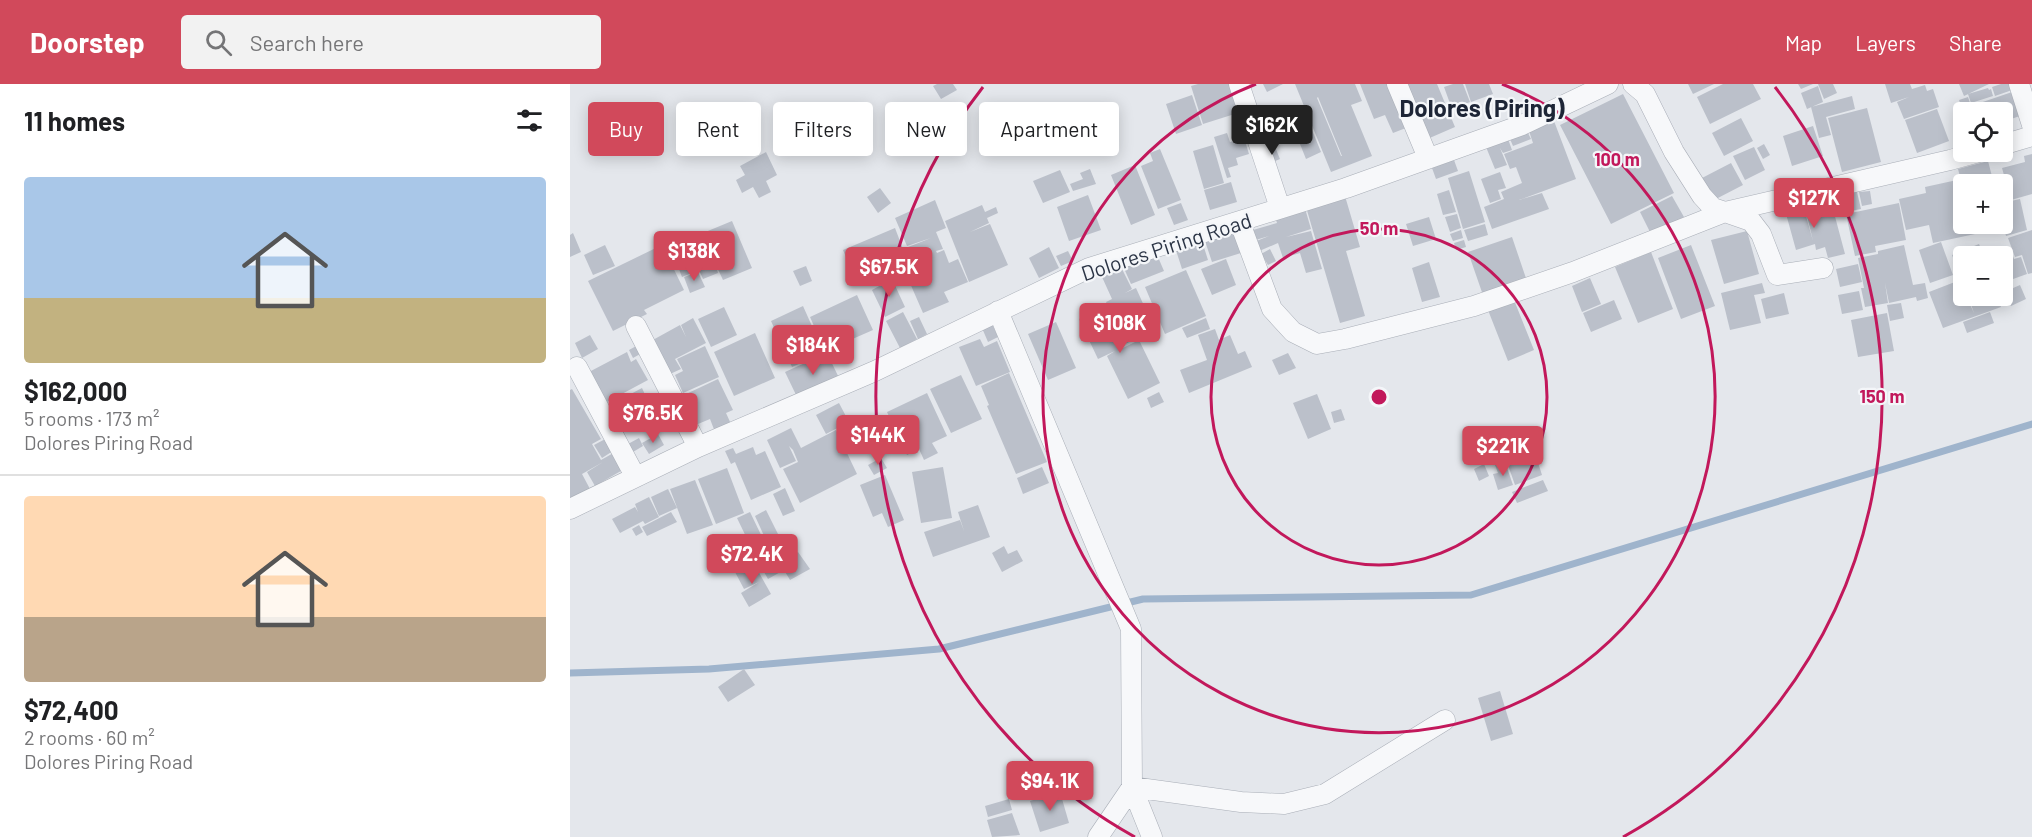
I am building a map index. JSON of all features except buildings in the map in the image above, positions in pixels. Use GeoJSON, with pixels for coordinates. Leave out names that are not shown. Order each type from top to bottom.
{"type":"FeatureCollection","features":[{"type":"Feature","properties":{"kind":"street"},"geometry":{"type":"LineString","coordinates":[[1239,84],[1280,208]]}},
{"type":"Feature","properties":{"kind":"street"},"geometry":{"type":"LineString","coordinates":[[1397,84],[1428,158]]}},
{"type":"Feature","properties":{"kind":"street","name":"Dolores Piring Road"},"geometry":{"type":"LineString","coordinates":[[570,509],[698,447],[875,371],[1089,268],[1240,223],[1346,188],[1522,125],[1608,84]]}},
{"type":"Feature","properties":{"kind":"street"},"geometry":{"type":"LineString","coordinates":[[1633,84],[1645,94],[1674,152],[1702,196],[1713,208],[1751,221],[1761,234],[1777,275],[1823,268]]}},
{"type":"Feature","properties":{"kind":"street"},"geometry":{"type":"LineString","coordinates":[[2019,84],[2032,125]]}},
{"type":"Feature","properties":{"kind":"street"},"geometry":{"type":"LineString","coordinates":[[2013,142],[2032,136]]}},
{"type":"Feature","properties":{"kind":"street"},"geometry":{"type":"LineString","coordinates":[[1240,223],[1272,309],[1293,332],[1317,344],[1346,339],[1474,306],[1573,272],[1725,212],[1953,159]]}},
{"type":"Feature","properties":{"kind":"street"},"geometry":{"type":"LineString","coordinates":[[999,311],[1131,629],[1132,788],[1152,837]]}},
{"type":"Feature","properties":{"kind":"street"},"geometry":{"type":"LineString","coordinates":[[636,326],[698,447]]}},
{"type":"Feature","properties":{"kind":"street"},"geometry":{"type":"LineString","coordinates":[[577,367],[635,476]]}},
{"type":"Feature","properties":{"kind":"street"},"geometry":{"type":"LineString","coordinates":[[1132,788],[1241,802],[1284,804],[1325,794],[1445,720]]}},
{"type":"Feature","properties":{"kind":"street"},"geometry":{"type":"LineString","coordinates":[[1098,837],[1132,788]]}},
{"type":"Feature","properties":{"kind":"waterway"},"geometry":{"type":"LineString","coordinates":[[570,673],[709,669],[939,649],[1143,599],[1471,595],[2032,424]]}},
{"type":"Feature","properties":{"kind":"district","name":"Dolores (Piring)"},"geometry":{"type":"Point","coordinates":[1482,107]}}]}
